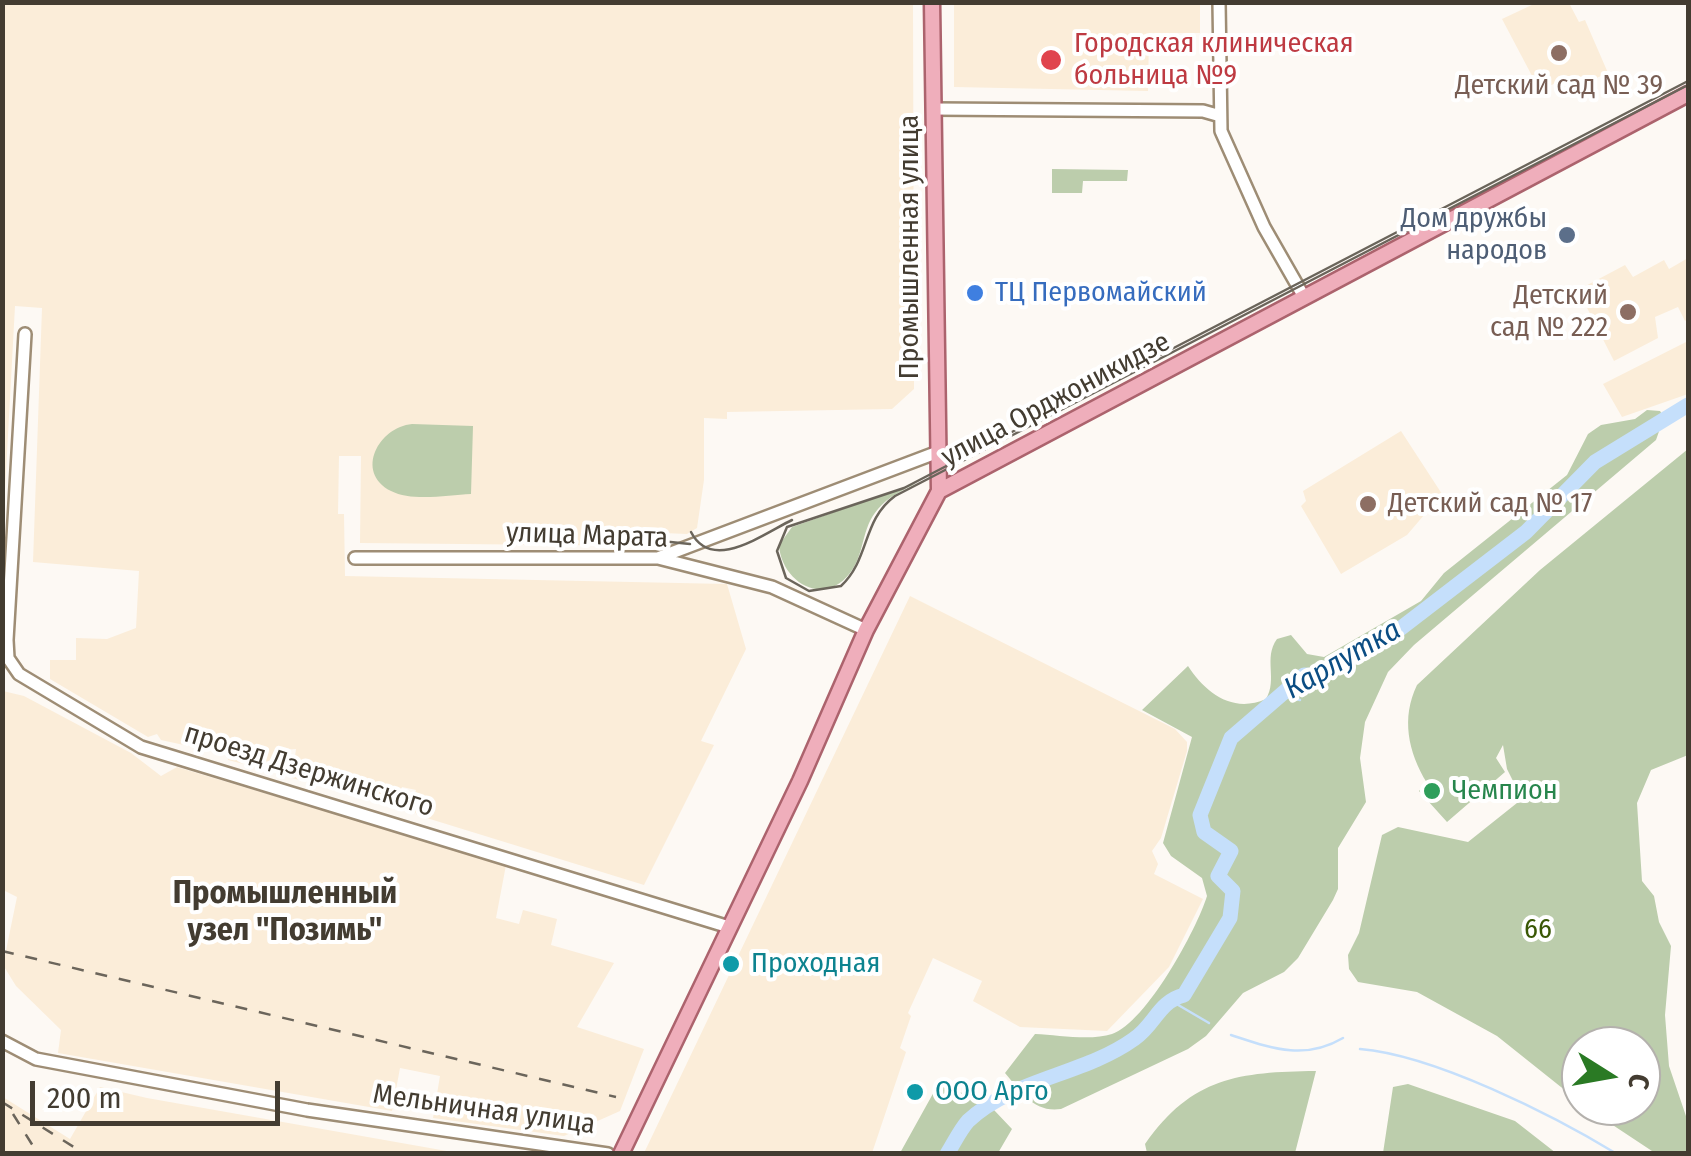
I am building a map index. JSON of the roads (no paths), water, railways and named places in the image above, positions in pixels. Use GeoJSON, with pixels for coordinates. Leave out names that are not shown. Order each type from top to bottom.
{"type":"FeatureCollection","features":[{"type":"Feature","properties":{"kind":"main road","name":"Промышленная улица"},"geometry":{"type":"LineString","coordinates":[[932,2],[938,491]]}},
{"type":"Feature","properties":{"kind":"main road","name":"улица Орджоникидзе"},"geometry":{"type":"LineString","coordinates":[[621,1154],[866,630],[938,491],[1688,94]]}},
{"type":"Feature","properties":{"kind":"street"},"geometry":{"type":"LineString","coordinates":[[1219,2],[1218,115],[1257,211],[1304,297]]}},
{"type":"Feature","properties":{"kind":"street"},"geometry":{"type":"LineString","coordinates":[[934,109],[1203,111],[1218,115]]}},
{"type":"Feature","properties":{"kind":"street"},"geometry":{"type":"LineString","coordinates":[[8,550],[25,334]]}},
{"type":"Feature","properties":{"kind":"street"},"geometry":{"type":"LineString","coordinates":[[658,558],[938,452]]}},
{"type":"Feature","properties":{"kind":"street","name":"проезд Дзержинского"},"geometry":{"type":"LineString","coordinates":[[8,550],[8,658],[19,674],[140,747],[729,927]]}},
{"type":"Feature","properties":{"kind":"street","name":"улица Марата"},"geometry":{"type":"LineString","coordinates":[[354,558],[658,558],[772,587],[866,630]]}},
{"type":"Feature","properties":{"kind":"street","name":"Мельничная улица"},"geometry":{"type":"LineString","coordinates":[[2,1041],[36,1059],[307,1110],[608,1154]]}},
{"type":"Feature","properties":{"kind":"waterway","name":"Карлутка"},"geometry":{"type":"LineString","coordinates":[[947,1154],[968,1121],[986,1107],[1114,1051],[1141,1033],[1168,1003],[1184,995],[1230,918],[1233,891],[1218,876],[1231,851],[1204,832],[1200,815],[1231,738],[1304,675],[1320,676],[1392,635],[1526,532],[1595,462],[1688,405]]}},
{"type":"Feature","properties":{"kind":"waterway"},"geometry":{"type":"LineString","coordinates":[[1283,696],[1300,700]]}},
{"type":"Feature","properties":{"kind":"waterway"},"geometry":{"type":"LineString","coordinates":[[1168,999],[1209,1023]]}},
{"type":"Feature","properties":{"kind":"waterway"},"geometry":{"type":"LineString","coordinates":[[1231,1035],[1274,1048],[1301,1051],[1343,1038]]}},
{"type":"Feature","properties":{"kind":"waterway"},"geometry":{"type":"LineString","coordinates":[[1360,1049],[1422,1062],[1492,1089],[1617,1154]]}},
{"type":"Feature","properties":{"kind":"tram line"},"geometry":{"type":"LineString","coordinates":[[1688,81],[904,488],[787,527],[777,551],[786,578],[809,591],[841,586],[857,564],[877,516],[895,496],[1688,85]]}},
{"type":"Feature","properties":{"kind":"tram line"},"geometry":{"type":"LineString","coordinates":[[691,532],[700,544],[725,550],[753,541],[792,520]]}},
{"type":"Feature","properties":{"kind":"tram line"},"geometry":{"type":"LineString","coordinates":[[651,540],[690,544]]}},
{"type":"Feature","properties":{"kind":"railway"},"geometry":{"type":"LineString","coordinates":[[2,951],[616,1097]]}},
{"type":"Feature","properties":{"kind":"railway"},"geometry":{"type":"LineString","coordinates":[[2,1102],[85,1154]]}},
{"type":"Feature","properties":{"kind":"railway"},"geometry":{"type":"LineString","coordinates":[[13,1114],[38,1154]]}},
{"type":"Feature","properties":{"kind":"place","name":"Детский сад № 39"},"geometry":{"type":"Point","coordinates":[1559,53]}},
{"type":"Feature","properties":{"kind":"place","name":"Городская клиническая больница №9"},"geometry":{"type":"Point","coordinates":[1051,60]}},
{"type":"Feature","properties":{"kind":"place","name":"Дом дружбы народов"},"geometry":{"type":"Point","coordinates":[1567,235]}},
{"type":"Feature","properties":{"kind":"place","name":"ТЦ Первомайский"},"geometry":{"type":"Point","coordinates":[975,293]}},
{"type":"Feature","properties":{"kind":"place","name":"Детский сад № 222"},"geometry":{"type":"Point","coordinates":[1628,312]}},
{"type":"Feature","properties":{"kind":"place","name":"Детский сад № 17"},"geometry":{"type":"Point","coordinates":[1368,504]}},
{"type":"Feature","properties":{"kind":"place","name":"Чемпион"},"geometry":{"type":"Point","coordinates":[1432,791]}},
{"type":"Feature","properties":{"kind":"place","name":"Проходная"},"geometry":{"type":"Point","coordinates":[731,964]}},
{"type":"Feature","properties":{"kind":"place","name":"ООО Арго"},"geometry":{"type":"Point","coordinates":[915,1092]}},
{"type":"Feature","properties":{"kind":"district","name":"Промышленный узел \"Позимь\""},"geometry":{"type":"Point","coordinates":[285,912]}},
{"type":"Feature","properties":{"kind":"park label","name":"66"},"geometry":{"type":"Point","coordinates":[1538,930]}}]}
